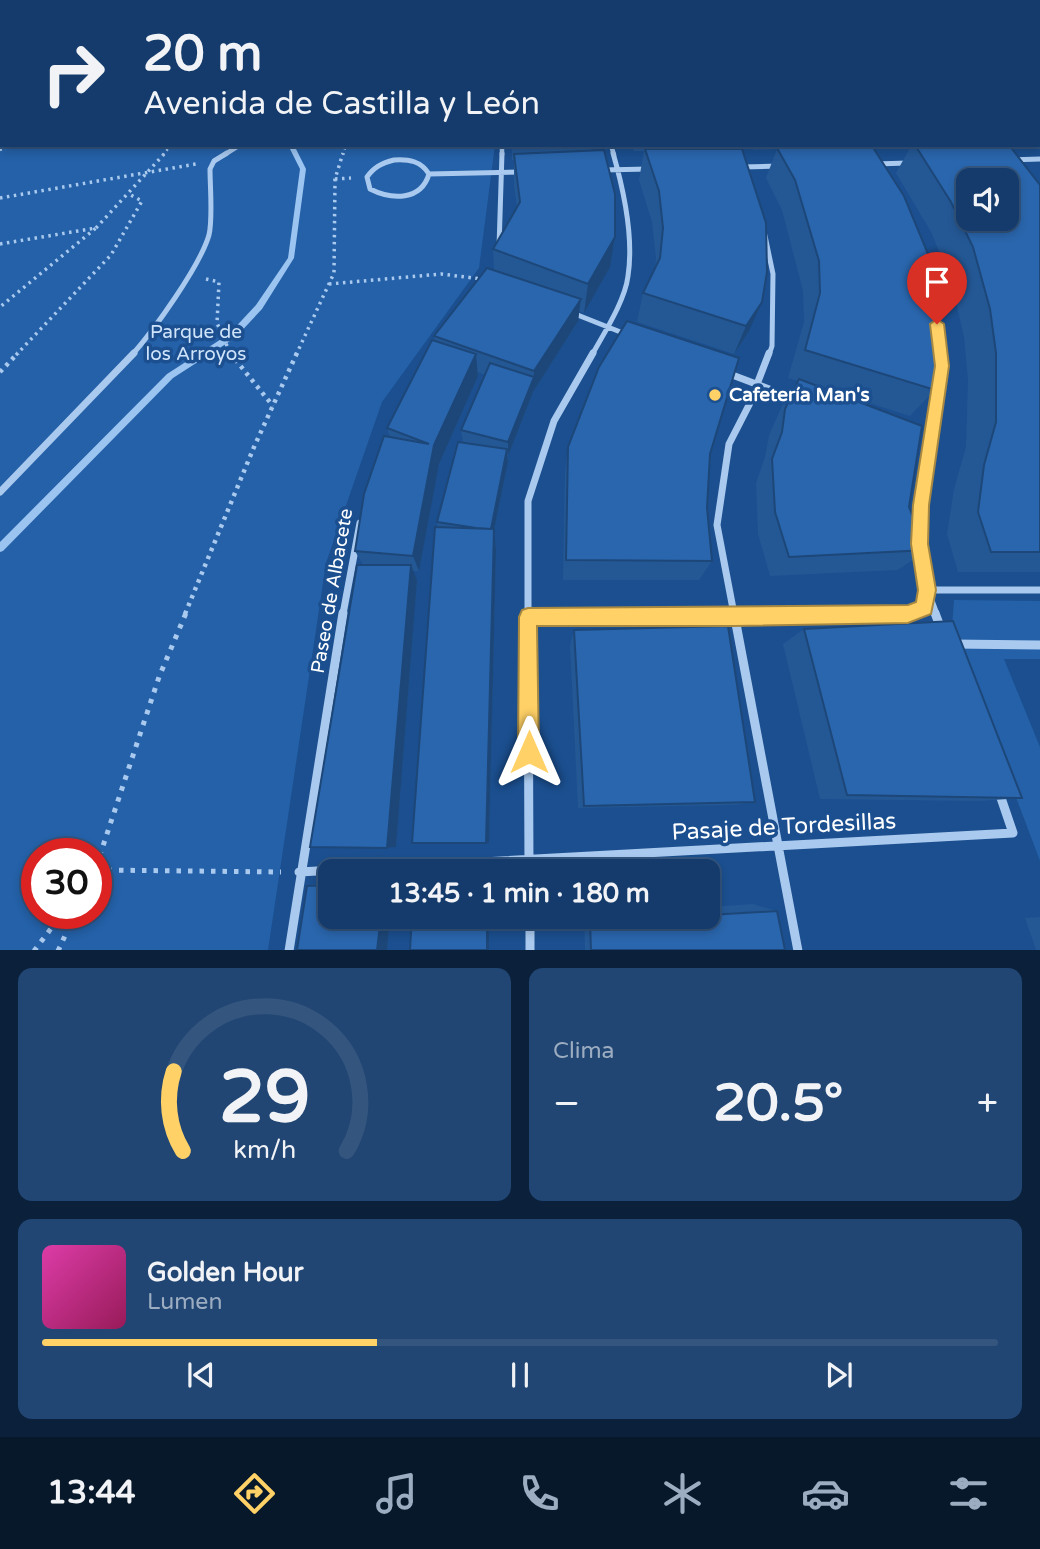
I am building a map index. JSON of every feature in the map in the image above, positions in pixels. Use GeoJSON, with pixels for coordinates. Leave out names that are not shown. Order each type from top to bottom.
{"type":"FeatureCollection","features":[{"type":"Feature","properties":{"kind":"street"},"geometry":{"type":"LineString","coordinates":[[0,492],[101,390],[147,338],[189,273],[209,234],[210,169],[214,161],[237,147]]}},
{"type":"Feature","properties":{"kind":"street"},"geometry":{"type":"LineString","coordinates":[[488,280],[498,259],[502,147]]}},
{"type":"Feature","properties":{"kind":"street"},"geometry":{"type":"LineString","coordinates":[[529,859],[528,501],[554,421],[608,327],[628,279],[630,244],[618,169],[612,147]]}},
{"type":"Feature","properties":{"kind":"street"},"geometry":{"type":"LineString","coordinates":[[738,156],[744,178]]}},
{"type":"Feature","properties":{"kind":"street"},"geometry":{"type":"LineString","coordinates":[[1003,160],[1040,159]]}},
{"type":"Feature","properties":{"kind":"street"},"geometry":{"type":"LineString","coordinates":[[394,160],[421,164],[429,174],[425,186],[417,192],[397,197],[377,194],[367,184],[367,177],[376,166],[394,160]]}},
{"type":"Feature","properties":{"kind":"street"},"geometry":{"type":"LineString","coordinates":[[873,175],[868,164],[917,163]]}},
{"type":"Feature","properties":{"kind":"street"},"geometry":{"type":"LineString","coordinates":[[740,167],[789,166]]}},
{"type":"Feature","properties":{"kind":"street"},"geometry":{"type":"LineString","coordinates":[[598,170],[659,169]]}},
{"type":"Feature","properties":{"kind":"street"},"geometry":{"type":"LineString","coordinates":[[429,174],[528,172]]}},
{"type":"Feature","properties":{"kind":"street"},"geometry":{"type":"LineString","coordinates":[[763,226],[773,274],[775,309],[772,346],[729,444],[717,526],[798,950]]}},
{"type":"Feature","properties":{"kind":"street"},"geometry":{"type":"LineString","coordinates":[[560,309],[633,337]]}},
{"type":"Feature","properties":{"kind":"street"},"geometry":{"type":"LineString","coordinates":[[936,315],[942,366],[921,505],[919,544],[927,590],[951,656]]}},
{"type":"Feature","properties":{"kind":"street"},"geometry":{"type":"LineString","coordinates":[[720,370],[807,403]]}},
{"type":"Feature","properties":{"kind":"street"},"geometry":{"type":"LineString","coordinates":[[918,446],[930,450]]}},
{"type":"Feature","properties":{"kind":"street","name":"Paseo de Albacete"},"geometry":{"type":"LineString","coordinates":[[289,950],[299,872],[350,569],[363,508]]}},
{"type":"Feature","properties":{"kind":"street"},"geometry":{"type":"LineString","coordinates":[[528,617],[908,614],[925,608],[927,590]]}},
{"type":"Feature","properties":{"kind":"street"},"geometry":{"type":"LineString","coordinates":[[927,590],[1040,590]]}},
{"type":"Feature","properties":{"kind":"street"},"geometry":{"type":"LineString","coordinates":[[946,644],[1040,645]]}},
{"type":"Feature","properties":{"kind":"street","name":"Pasaje de Tordesillas"},"geometry":{"type":"LineString","coordinates":[[550,859],[1013,833],[995,783]]}},
{"type":"Feature","properties":{"kind":"street","name":"Pasaje de Tordesillas"},"geometry":{"type":"LineString","coordinates":[[299,872],[318,871]]}},
{"type":"Feature","properties":{"kind":"street"},"geometry":{"type":"LineString","coordinates":[[530,929],[530,950]]}},
{"type":"Feature","properties":{"kind":"path"},"geometry":{"type":"LineString","coordinates":[[0,307],[96,228],[152,170],[169,147]]}},
{"type":"Feature","properties":{"kind":"path"},"geometry":{"type":"LineString","coordinates":[[106,838],[159,677],[254,447],[334,273],[335,179],[345,147]]}},
{"type":"Feature","properties":{"kind":"path"},"geometry":{"type":"LineString","coordinates":[[0,198],[214,161]]}},
{"type":"Feature","properties":{"kind":"path"},"geometry":{"type":"LineString","coordinates":[[0,372],[111,255],[142,201],[129,194]]}},
{"type":"Feature","properties":{"kind":"path"},"geometry":{"type":"LineString","coordinates":[[0,244],[96,228]]}},
{"type":"Feature","properties":{"kind":"path"},"geometry":{"type":"LineString","coordinates":[[189,273],[219,282],[217,323],[233,360],[273,406]]}},
{"type":"Feature","properties":{"kind":"path"},"geometry":{"type":"LineString","coordinates":[[329,284],[441,274],[488,280]]}},
{"type":"Feature","properties":{"kind":"path"},"geometry":{"type":"LineString","coordinates":[[112,868],[299,872]]}},
{"type":"Feature","properties":{"kind":"path"},"geometry":{"type":"LineString","coordinates":[[34,950],[50,929]]}},
{"type":"Feature","properties":{"kind":"path"},"geometry":{"type":"LineString","coordinates":[[58,950],[68,929]]}},
{"type":"Feature","properties":{"kind":"green space","name":"Parque de los Arroyos"},"geometry":{"type":"Polygon","coordinates":[[[0,147],[495,147],[479,268],[382,402],[326,563],[268,950],[0,950],[0,147]]]}},
{"type":"Feature","properties":{"kind":"green space"},"geometry":{"type":"Polygon","coordinates":[[[954,600],[1040,601],[1040,659],[1004,659],[1040,747],[1040,861],[952,627],[954,600]]]}},
{"type":"Feature","properties":{"kind":"building"},"geometry":{"type":"Polygon","coordinates":[[[873,147],[904,196],[928,254],[939,310],[935,390],[805,350],[820,293],[819,261],[795,180],[777,148],[873,147]]]}},
{"type":"Feature","properties":{"kind":"building"},"geometry":{"type":"Polygon","coordinates":[[[916,147],[1011,147],[1040,185],[1040,552],[991,552],[978,512],[984,465],[996,422],[996,353],[990,309],[973,247],[965,231],[1019,231],[1019,168],[956,168],[956,212],[916,147]]]}},
{"type":"Feature","properties":{"kind":"building"},"geometry":{"type":"Polygon","coordinates":[[[645,149],[742,149],[766,223],[767,272],[762,302],[746,326],[643,293],[660,258],[663,228],[659,191],[645,149]]]}},
{"type":"Feature","properties":{"kind":"building"},"geometry":{"type":"Polygon","coordinates":[[[604,150],[615,194],[615,237],[588,284],[493,249],[520,202],[514,154],[604,150]]]}},
{"type":"Feature","properties":{"kind":"building"},"geometry":{"type":"Polygon","coordinates":[[[487,268],[581,299],[534,371],[434,336],[487,268]]]}},
{"type":"Feature","properties":{"kind":"building"},"geometry":{"type":"Polygon","coordinates":[[[627,321],[739,358],[710,454],[707,508],[712,561],[566,560],[568,447],[599,367],[627,321]]]}},
{"type":"Feature","properties":{"kind":"building"},"geometry":{"type":"Polygon","coordinates":[[[432,340],[476,354],[434,445],[413,556],[355,551],[364,494],[384,436],[429,444],[387,428],[432,340]]]}},
{"type":"Feature","properties":{"kind":"building"},"geometry":{"type":"Polygon","coordinates":[[[490,363],[534,377],[508,442],[461,430],[490,363]]]}},
{"type":"Feature","properties":{"kind":"building"},"geometry":{"type":"Polygon","coordinates":[[[799,379],[922,426],[909,507],[927,550],[789,557],[775,512],[772,459],[782,432],[785,409],[799,379]]]}},
{"type":"Feature","properties":{"kind":"building"},"geometry":{"type":"Polygon","coordinates":[[[458,442],[507,449],[491,529],[437,522],[458,442]]]}},
{"type":"Feature","properties":{"kind":"building"},"geometry":{"type":"Polygon","coordinates":[[[435,527],[494,529],[486,843],[412,843],[435,527]]]}},
{"type":"Feature","properties":{"kind":"building"},"geometry":{"type":"Polygon","coordinates":[[[357,565],[411,565],[387,848],[310,847],[357,565]]]}},
{"type":"Feature","properties":{"kind":"building"},"geometry":{"type":"Polygon","coordinates":[[[953,621],[1022,798],[847,795],[804,629],[953,621]]]}},
{"type":"Feature","properties":{"kind":"building"},"geometry":{"type":"Polygon","coordinates":[[[728,626],[755,802],[584,806],[574,630],[728,626]]]}},
{"type":"Feature","properties":{"kind":"building"},"geometry":{"type":"Polygon","coordinates":[[[307,886],[318,886],[318,929],[380,929],[377,950],[297,950],[307,886]]]}},
{"type":"Feature","properties":{"kind":"building"},"geometry":{"type":"Polygon","coordinates":[[[777,911],[785,950],[591,950],[590,929],[720,929],[720,914],[777,911]]]}},
{"type":"Feature","properties":{"kind":"building"},"geometry":{"type":"Polygon","coordinates":[[[411,929],[487,929],[487,950],[410,950],[411,929]]]}},
{"type":"Feature","properties":{"kind":"waterway"},"geometry":{"type":"LineString","coordinates":[[0,548],[170,376],[232,336],[259,307],[291,258],[303,169],[292,147]]}},
{"type":"Feature","properties":{"kind":"place","name":"Cafetería Man's"},"geometry":{"type":"Point","coordinates":[715,395]}},
{"type":"Feature","properties":{"kind":"route"},"geometry":{"type":"LineString","coordinates":[[529,752],[528,617],[908,614],[925,608],[927,590],[919,544],[921,505],[942,366],[937,324]]}}]}
